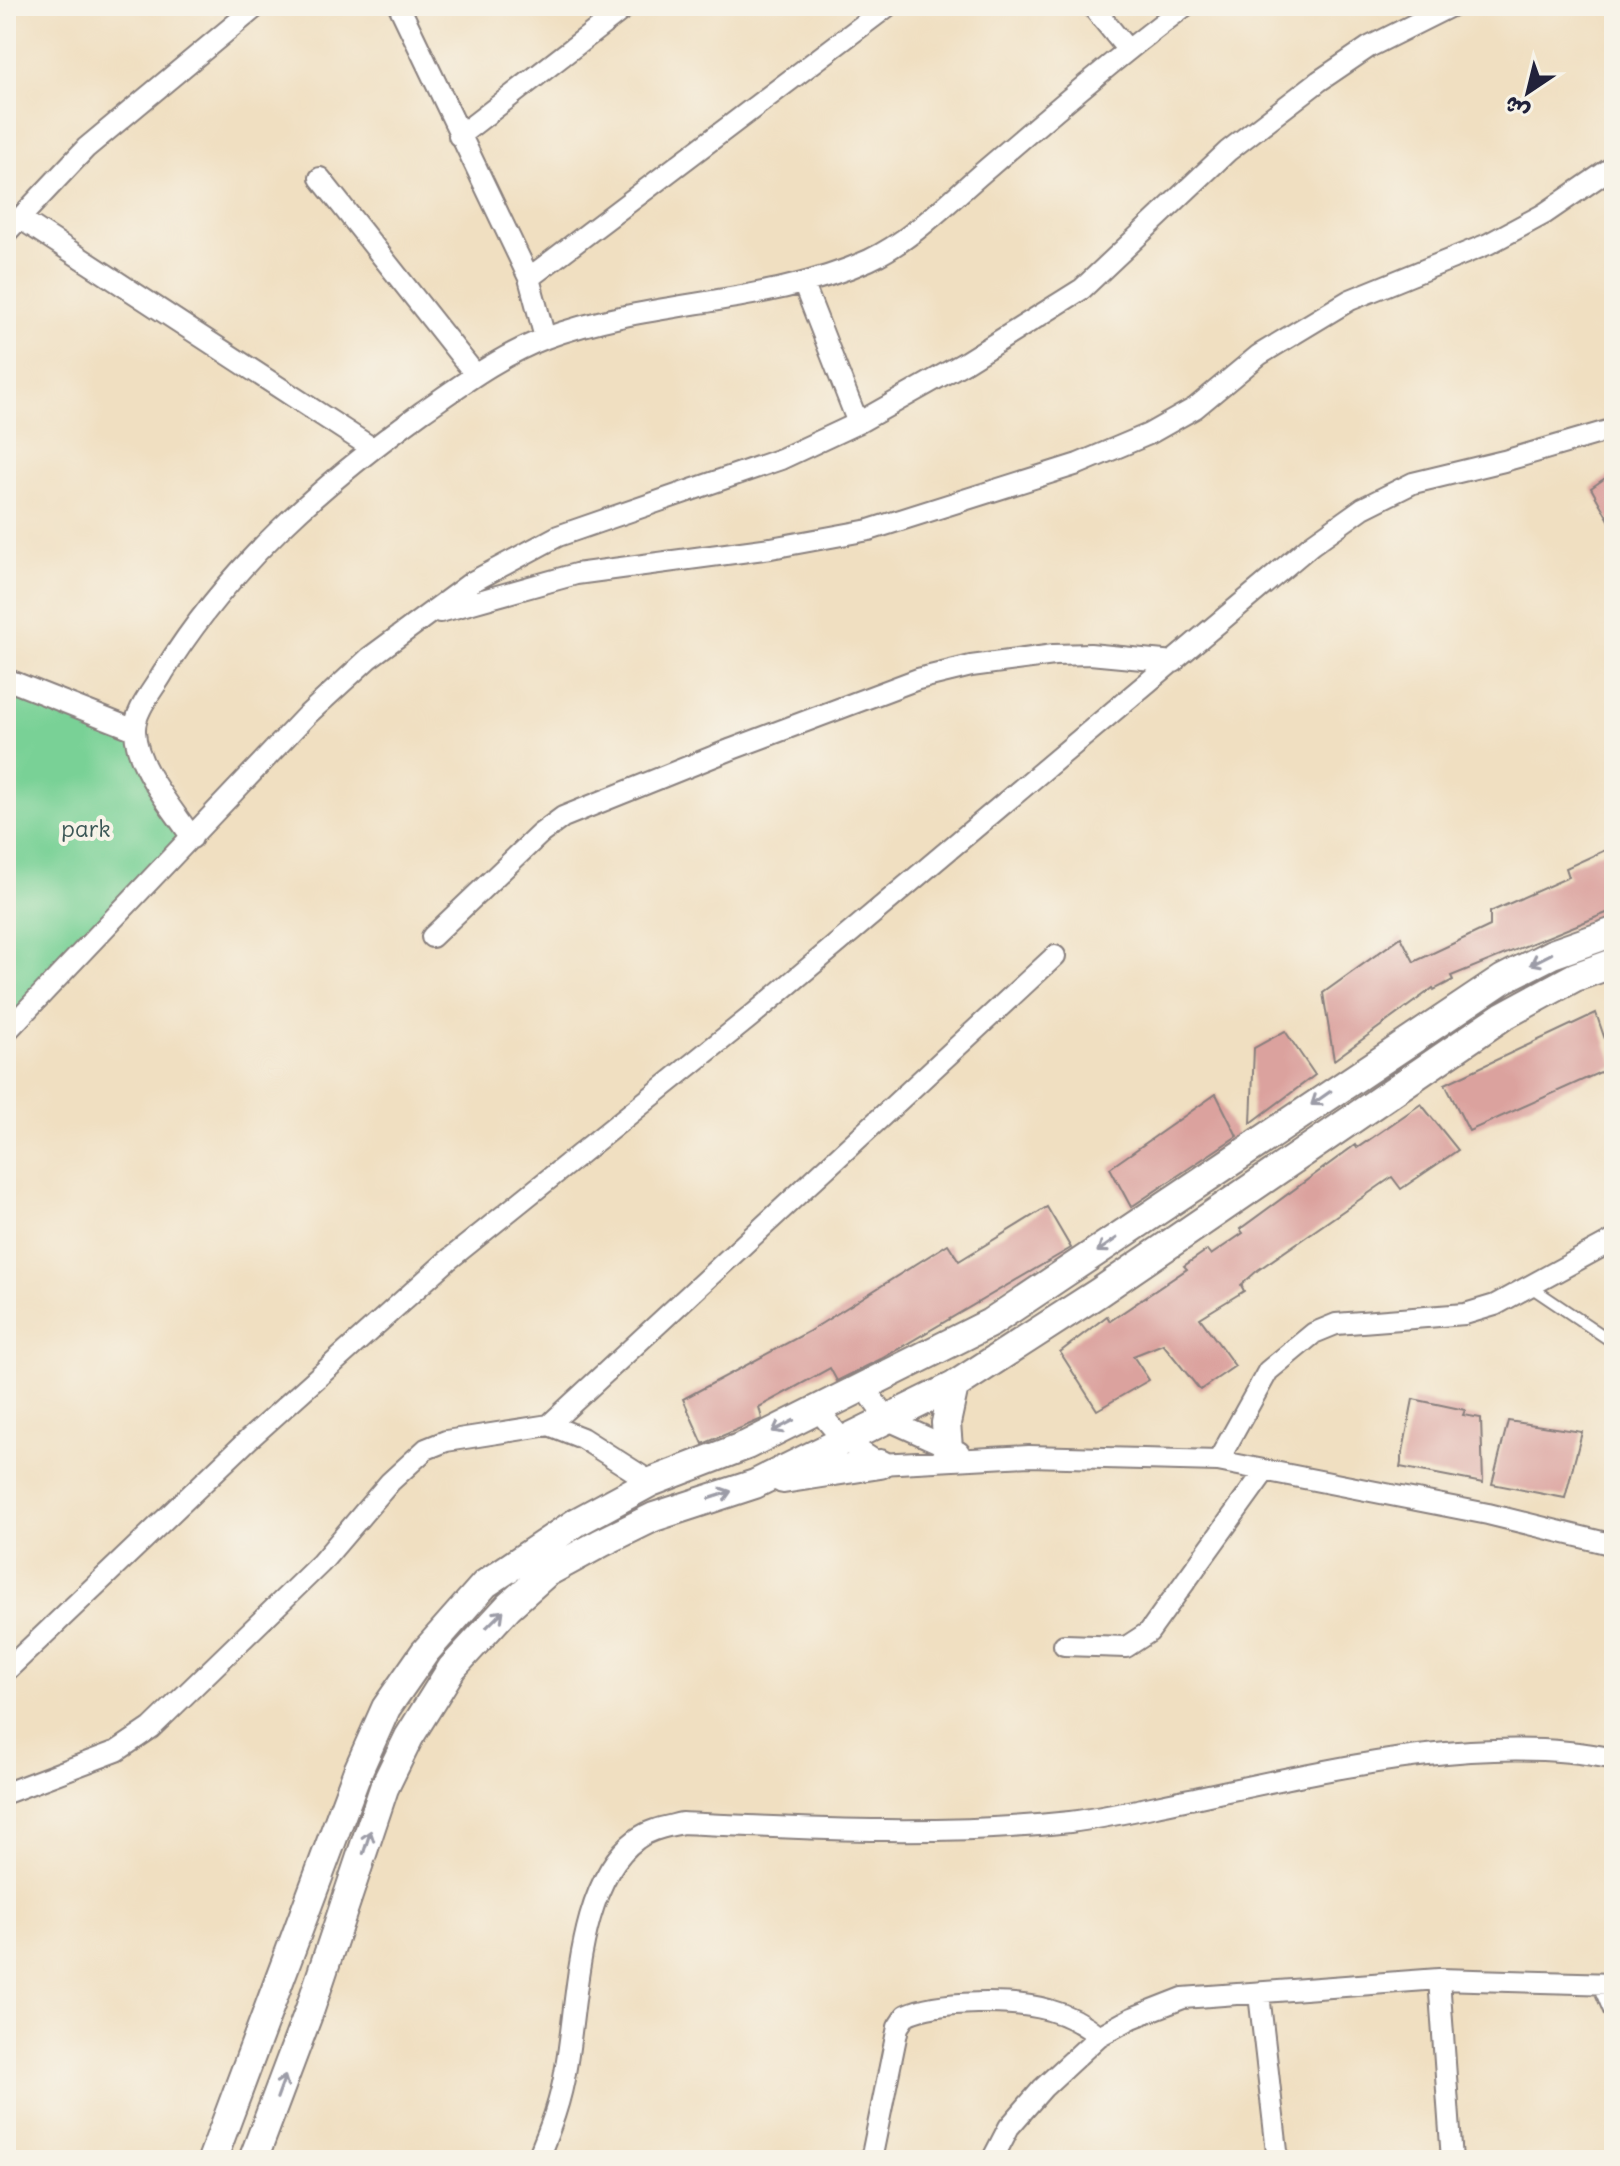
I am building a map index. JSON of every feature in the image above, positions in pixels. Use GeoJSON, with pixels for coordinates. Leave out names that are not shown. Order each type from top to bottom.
{"type":"FeatureCollection","features":[{"type":"Feature","properties":{"kind":"main road"},"geometry":{"type":"LineString","coordinates":[[212,2160],[357,1773],[386,1708],[425,1652],[485,1584],[577,1522],[651,1482],[708,1463],[990,1323],[1330,1092],[1503,979],[1552,954],[1614,932]]}},
{"type":"Feature","properties":{"kind":"main road"},"geometry":{"type":"LineString","coordinates":[[253,2160],[320,1982],[384,1788],[409,1737],[452,1668],[482,1632],[546,1573],[654,1517],[755,1484],[954,1386],[1098,1293],[1503,1016],[1575,977],[1614,963]]}},
{"type":"Feature","properties":{"kind":"main road"},"geometry":{"type":"LineString","coordinates":[[948,1448],[946,1423],[954,1386]]}},
{"type":"Feature","properties":{"kind":"main road"},"geometry":{"type":"LineString","coordinates":[[755,1484],[880,1464]]}},
{"type":"Feature","properties":{"kind":"main road"},"geometry":{"type":"LineString","coordinates":[[357,1773],[384,1788]]}},
{"type":"Feature","properties":{"kind":"street"},"geometry":{"type":"LineString","coordinates":[[257,6],[86,148],[13,226],[372,448]]}},
{"type":"Feature","properties":{"kind":"street"},"geometry":{"type":"LineString","coordinates":[[399,6],[529,278],[545,338]]}},
{"type":"Feature","properties":{"kind":"street"},"geometry":{"type":"LineString","coordinates":[[459,136],[627,6]]}},
{"type":"Feature","properties":{"kind":"street"},"geometry":{"type":"LineString","coordinates":[[529,278],[888,6]]}},
{"type":"Feature","properties":{"kind":"street"},"geometry":{"type":"LineString","coordinates":[[1092,6],[1127,49]]}},
{"type":"Feature","properties":{"kind":"street"},"geometry":{"type":"LineString","coordinates":[[192,838],[142,760],[135,730],[139,714],[178,648],[228,584],[297,510],[372,448],[475,374],[545,338],[643,312],[804,285],[871,259],[911,233],[1127,49],[1185,6]]}},
{"type":"Feature","properties":{"kind":"street"},"geometry":{"type":"LineString","coordinates":[[6,1032],[306,716],[369,658],[472,582],[558,536],[781,459],[858,423],[964,363],[1082,289],[1228,151],[1319,81],[1369,47],[1451,6]]}},
{"type":"Feature","properties":{"kind":"street"},"geometry":{"type":"LineString","coordinates":[[429,615],[576,574],[771,548],[869,530],[1078,464],[1149,434],[1195,408],[1269,348],[1350,300],[1488,244],[1544,214],[1614,166]]}},
{"type":"Feature","properties":{"kind":"street"},"geometry":{"type":"LineString","coordinates":[[320,178],[475,374]]}},
{"type":"Feature","properties":{"kind":"street"},"geometry":{"type":"LineString","coordinates":[[804,285],[858,423]]}},
{"type":"Feature","properties":{"kind":"street"},"geometry":{"type":"LineString","coordinates":[[6,1671],[249,1439],[447,1261],[749,1018],[1174,662],[1256,589],[1363,508],[1413,483],[1614,429]]}},
{"type":"Feature","properties":{"kind":"street"},"geometry":{"type":"LineString","coordinates":[[432,937],[540,834],[563,817],[918,679],[971,666],[1054,655],[1090,654],[1174,662]]}},
{"type":"Feature","properties":{"kind":"street"},"geometry":{"type":"LineString","coordinates":[[6,679],[135,730]]}},
{"type":"Feature","properties":{"kind":"street"},"geometry":{"type":"LineString","coordinates":[[549,1425],[1055,956]]}},
{"type":"Feature","properties":{"kind":"street"},"geometry":{"type":"LineString","coordinates":[[1218,1461],[1268,1371],[1314,1333],[1336,1324],[1465,1314],[1510,1300],[1614,1240]]}},
{"type":"Feature","properties":{"kind":"street"},"geometry":{"type":"LineString","coordinates":[[863,1386],[888,1420],[948,1448],[985,1461]]}},
{"type":"Feature","properties":{"kind":"street"},"geometry":{"type":"LineString","coordinates":[[816,1408],[843,1440],[880,1464],[1076,1456],[1218,1461],[1488,1514],[1614,1545]]}},
{"type":"Feature","properties":{"kind":"street"},"geometry":{"type":"LineString","coordinates":[[6,1793],[117,1751],[151,1728],[237,1649],[332,1551],[390,1482],[426,1449],[457,1439],[549,1425],[582,1438],[651,1482]]}},
{"type":"Feature","properties":{"kind":"street"},"geometry":{"type":"LineString","coordinates":[[1064,1645],[1126,1647],[1143,1638],[1265,1471]]}},
{"type":"Feature","properties":{"kind":"street"},"geometry":{"type":"LineString","coordinates":[[537,2160],[557,2113],[574,2017],[577,1969],[596,1905],[620,1856],[637,1839],[656,1828],[682,1823],[861,1829],[1069,1822],[1378,1763],[1474,1752],[1547,1749],[1614,1759]]}},
{"type":"Feature","properties":{"kind":"street"},"geometry":{"type":"LineString","coordinates":[[1439,1979],[1452,2160]]}},
{"type":"Feature","properties":{"kind":"street"},"geometry":{"type":"LineString","coordinates":[[992,2160],[1009,2127],[1043,2088],[1099,2036],[1132,2018],[1183,1998],[1439,1979],[1608,1984],[1614,2010]]}},
{"type":"Feature","properties":{"kind":"street"},"geometry":{"type":"LineString","coordinates":[[1259,1994],[1278,2160]]}},
{"type":"Feature","properties":{"kind":"street"},"geometry":{"type":"LineString","coordinates":[[871,2160],[898,2027],[906,2015],[941,2005],[1026,2006],[1067,2016],[1099,2036]]}},
{"type":"Feature","properties":{"kind":"lane"},"geometry":{"type":"LineString","coordinates":[[1531,1287],[1614,1343]]}},
{"type":"Feature","properties":{"kind":"green space","name":"park"},"geometry":{"type":"Polygon","coordinates":[[[6,679],[135,730],[192,838],[6,1032],[6,679]]]}},
{"type":"Feature","properties":{"kind":"building"},"geometry":{"type":"Polygon","coordinates":[[[1614,472],[1614,529],[1591,488],[1614,472]]]}},
{"type":"Feature","properties":{"kind":"building"},"geometry":{"type":"Polygon","coordinates":[[[1614,846],[1614,910],[1451,976],[1453,980],[1433,988],[1334,1060],[1323,993],[1401,937],[1414,962],[1490,926],[1490,912],[1569,877],[1566,868],[1614,846]]]}},
{"type":"Feature","properties":{"kind":"building"},"geometry":{"type":"Polygon","coordinates":[[[1596,1013],[1614,1066],[1469,1131],[1445,1084],[1596,1013]]]}},
{"type":"Feature","properties":{"kind":"building"},"geometry":{"type":"Polygon","coordinates":[[[1285,1031],[1315,1075],[1251,1123],[1254,1048],[1285,1031]]]}},
{"type":"Feature","properties":{"kind":"building"},"geometry":{"type":"Polygon","coordinates":[[[1216,1094],[1237,1136],[1131,1207],[1110,1168],[1216,1094]]]}},
{"type":"Feature","properties":{"kind":"building"},"geometry":{"type":"Polygon","coordinates":[[[1421,1104],[1458,1150],[1401,1189],[1392,1177],[1258,1270],[1241,1285],[1244,1291],[1200,1318],[1235,1366],[1200,1390],[1163,1344],[1133,1356],[1149,1380],[1097,1410],[1060,1352],[1107,1316],[1110,1321],[1187,1269],[1184,1266],[1207,1250],[1211,1255],[1243,1233],[1240,1229],[1355,1145],[1357,1148],[1421,1104]]]}},
{"type":"Feature","properties":{"kind":"building"},"geometry":{"type":"Polygon","coordinates":[[[1047,1207],[1071,1248],[881,1359],[837,1381],[830,1368],[759,1407],[762,1419],[703,1444],[683,1399],[808,1332],[948,1244],[959,1261],[1047,1207]]]}},
{"type":"Feature","properties":{"kind":"building"},"geometry":{"type":"Polygon","coordinates":[[[1413,1399],[1465,1410],[1463,1415],[1481,1418],[1483,1483],[1400,1467],[1413,1399]]]}},
{"type":"Feature","properties":{"kind":"building"},"geometry":{"type":"Polygon","coordinates":[[[1508,1421],[1582,1432],[1565,1498],[1492,1484],[1508,1421]]]}}]}
